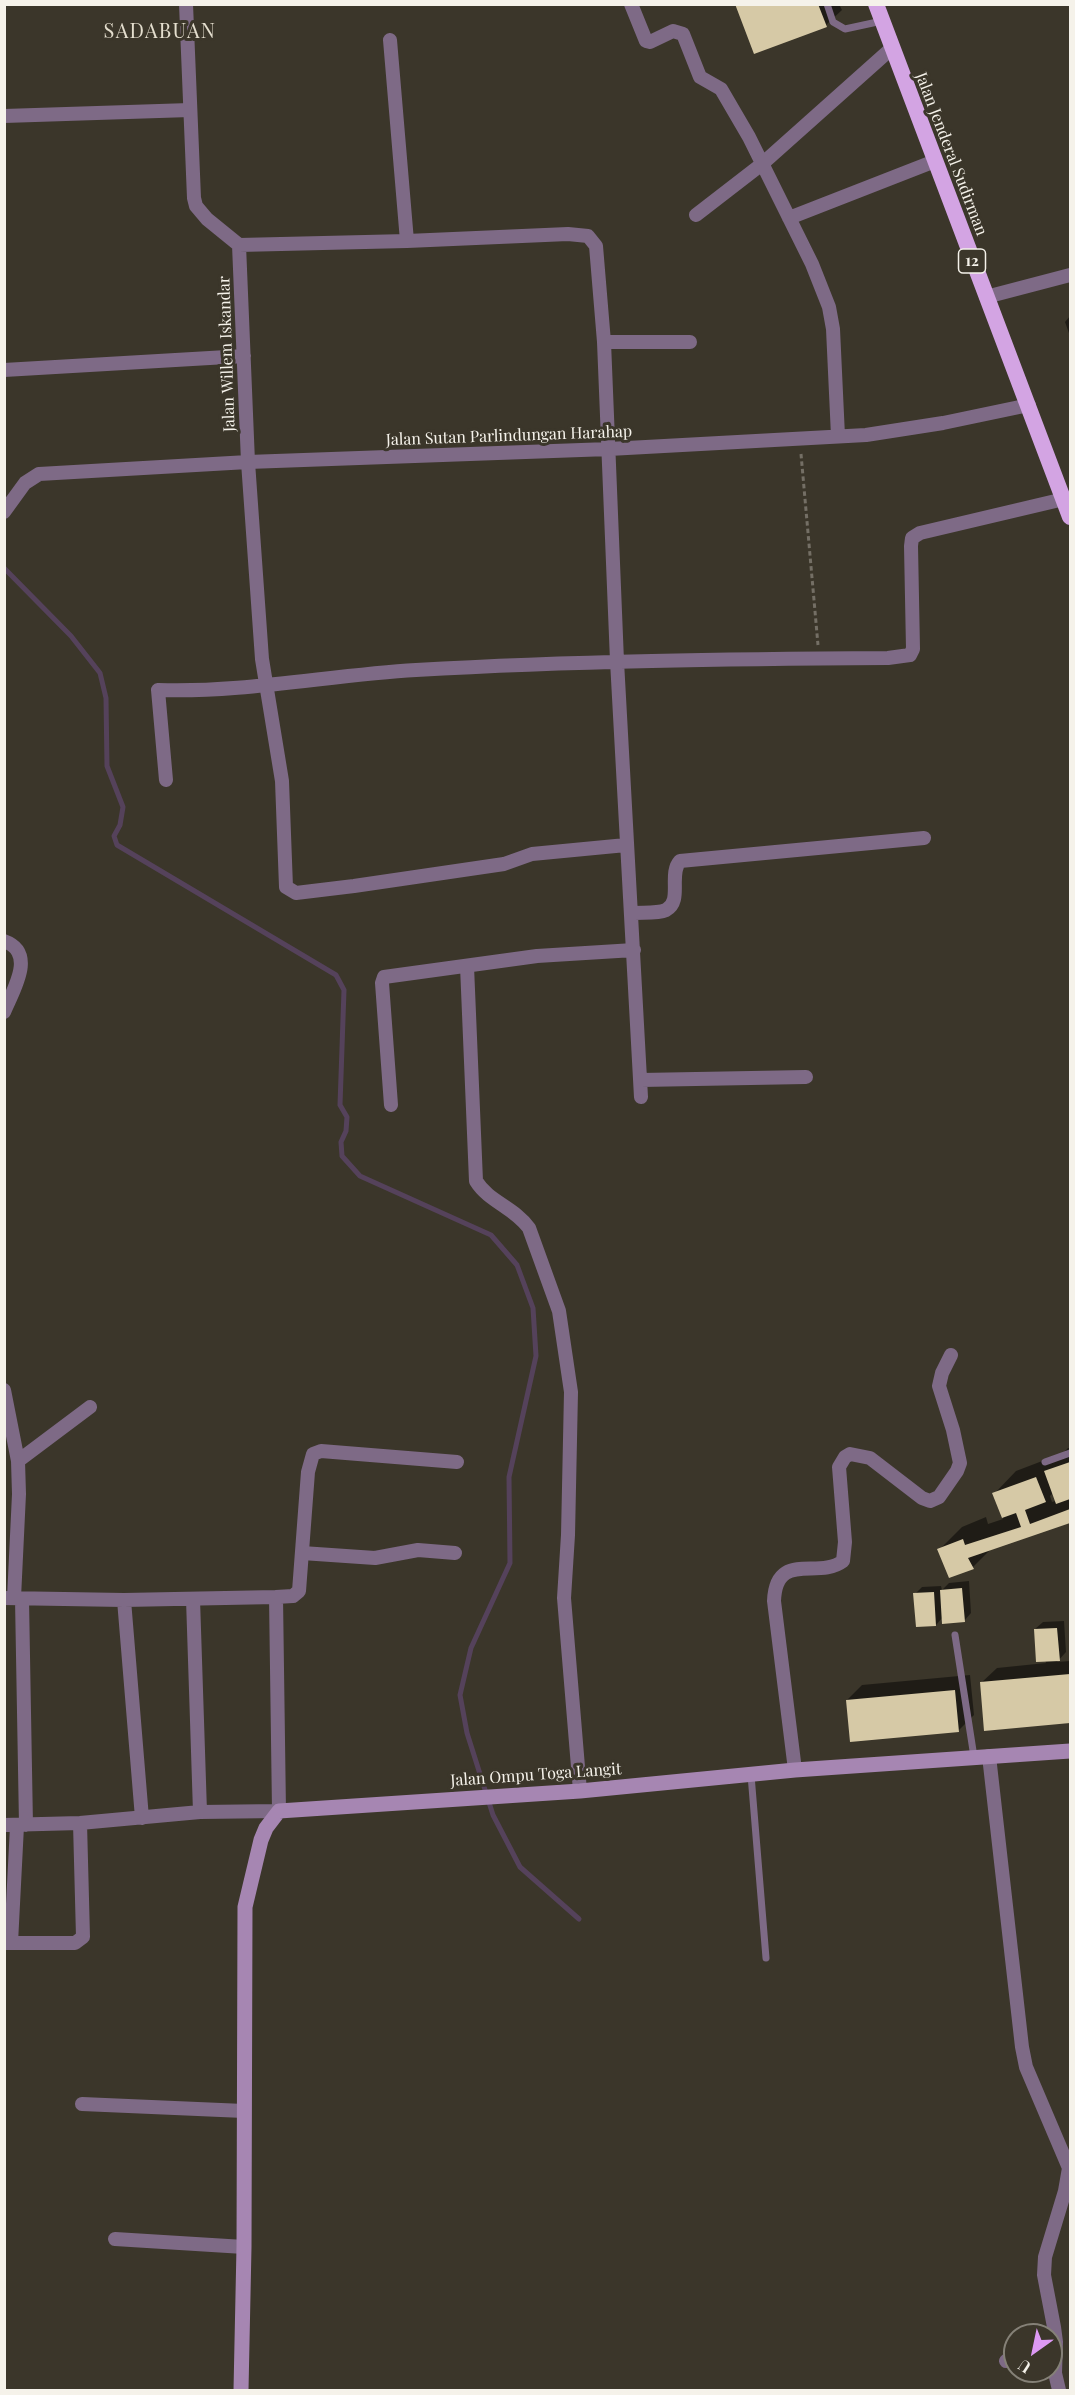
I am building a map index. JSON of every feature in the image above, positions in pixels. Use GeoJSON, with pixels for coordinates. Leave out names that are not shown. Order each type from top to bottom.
{"type":"FeatureCollection","features":[{"type":"Feature","properties":{"kind":"highway","name":"Jalan Jenderal Sudirman"},"geometry":{"type":"LineString","coordinates":[[876,4],[1071,517]]}},
{"type":"Feature","properties":{"kind":"main road","name":"Jalan Ompu Toga Langit"},"geometry":{"type":"LineString","coordinates":[[279,1811],[580,1791],[795,1770],[1071,1751]]}},
{"type":"Feature","properties":{"kind":"main road"},"geometry":{"type":"LineString","coordinates":[[241,2391],[244,2247],[245,1907],[261,1840],[279,1811]]}},
{"type":"Feature","properties":{"kind":"street"},"geometry":{"type":"LineString","coordinates":[[186,4],[196,206],[207,219],[239,245],[568,234],[588,236],[597,246],[604,342],[626,845],[632,913],[641,1097]]}},
{"type":"Feature","properties":{"kind":"street"},"geometry":{"type":"LineString","coordinates":[[631,4],[646,41],[650,42],[673,31],[678,31],[682,34],[700,77],[721,89],[812,264],[831,316],[838,436]]}},
{"type":"Feature","properties":{"kind":"street"},"geometry":{"type":"LineString","coordinates":[[390,40],[408,241]]}},
{"type":"Feature","properties":{"kind":"street"},"geometry":{"type":"LineString","coordinates":[[696,215],[762,164],[892,48]]}},
{"type":"Feature","properties":{"kind":"street"},"geometry":{"type":"LineString","coordinates":[[4,116],[190,110]]}},
{"type":"Feature","properties":{"kind":"street"},"geometry":{"type":"LineString","coordinates":[[789,218],[935,161]]}},
{"type":"Feature","properties":{"kind":"street","name":"Jalan Willem Iskandar"},"geometry":{"type":"LineString","coordinates":[[239,245],[248,462],[265,685],[282,781],[286,887],[292,892],[354,886],[497,865],[532,854],[626,845]]}},
{"type":"Feature","properties":{"kind":"street"},"geometry":{"type":"LineString","coordinates":[[986,297],[1071,275]]}},
{"type":"Feature","properties":{"kind":"street"},"geometry":{"type":"LineString","coordinates":[[604,342],[690,342]]}},
{"type":"Feature","properties":{"kind":"street"},"geometry":{"type":"LineString","coordinates":[[4,370],[244,356]]}},
{"type":"Feature","properties":{"kind":"street","name":"Jalan Sutan Parlindungan Harahap"},"geometry":{"type":"LineString","coordinates":[[4,512],[25,483],[39,474],[248,462],[609,449],[838,436],[904,430],[1029,405]]}},
{"type":"Feature","properties":{"kind":"street"},"geometry":{"type":"LineString","coordinates":[[166,780],[158,690],[265,685],[413,671],[617,661],[888,658],[911,654],[911,546],[914,536],[1064,499]]}},
{"type":"Feature","properties":{"kind":"street"},"geometry":{"type":"LineString","coordinates":[[632,913],[663,911],[671,905],[674,898],[674,870],[680,861],[924,838]]}},
{"type":"Feature","properties":{"kind":"street"},"geometry":{"type":"LineString","coordinates":[[4,941],[16,947],[23,959],[20,974],[4,1012]]}},
{"type":"Feature","properties":{"kind":"street"},"geometry":{"type":"LineString","coordinates":[[391,1105],[382,980],[389,975],[537,956],[634,950]]}},
{"type":"Feature","properties":{"kind":"street"},"geometry":{"type":"LineString","coordinates":[[467,966],[476,1181],[481,1190],[520,1216],[528,1228],[559,1311],[567,1357],[571,1392],[568,1534],[564,1598],[580,1791]]}},
{"type":"Feature","properties":{"kind":"street"},"geometry":{"type":"LineString","coordinates":[[641,1080],[806,1077]]}},
{"type":"Feature","properties":{"kind":"street"},"geometry":{"type":"LineString","coordinates":[[795,1770],[774,1601],[779,1578],[790,1571],[834,1565],[843,1561],[845,1542],[839,1467],[850,1454],[870,1458],[922,1498],[930,1501],[939,1497],[960,1463],[953,1430],[939,1386],[942,1373],[951,1355]]}},
{"type":"Feature","properties":{"kind":"street"},"geometry":{"type":"LineString","coordinates":[[4,1390],[18,1461],[13,1598],[16,1826],[8,1943],[75,1943],[83,1937],[80,1823]]}},
{"type":"Feature","properties":{"kind":"street"},"geometry":{"type":"LineString","coordinates":[[18,1461],[90,1407]]}},
{"type":"Feature","properties":{"kind":"street"},"geometry":{"type":"LineString","coordinates":[[13,1598],[124,1600],[293,1596],[299,1591],[308,1472],[311,1456],[317,1451],[457,1462]]}},
{"type":"Feature","properties":{"kind":"street"},"geometry":{"type":"LineString","coordinates":[[302,1553],[375,1558],[418,1550],[455,1553]]}},
{"type":"Feature","properties":{"kind":"street"},"geometry":{"type":"LineString","coordinates":[[276,1597],[279,1811]]}},
{"type":"Feature","properties":{"kind":"street"},"geometry":{"type":"LineString","coordinates":[[193,1599],[200,1812]]}},
{"type":"Feature","properties":{"kind":"street"},"geometry":{"type":"LineString","coordinates":[[124,1600],[142,1818]]}},
{"type":"Feature","properties":{"kind":"street"},"geometry":{"type":"LineString","coordinates":[[989,1756],[1022,2047],[1026,2067],[1069,2169],[1046,2257],[1044,2275],[1053,2323]]}},
{"type":"Feature","properties":{"kind":"street","name":"Jalan Ompu Toga Langit"},"geometry":{"type":"LineString","coordinates":[[16,1826],[80,1823],[200,1812],[279,1811]]}},
{"type":"Feature","properties":{"kind":"street"},"geometry":{"type":"LineString","coordinates":[[82,2104],[243,2111]]}},
{"type":"Feature","properties":{"kind":"street"},"geometry":{"type":"LineString","coordinates":[[115,2240],[244,2247]]}},
{"type":"Feature","properties":{"kind":"lane"},"geometry":{"type":"LineString","coordinates":[[827,4],[833,22],[845,29],[882,21]]}},
{"type":"Feature","properties":{"kind":"lane"},"geometry":{"type":"LineString","coordinates":[[1045,1462],[1071,1453]]}},
{"type":"Feature","properties":{"kind":"lane"},"geometry":{"type":"LineString","coordinates":[[955,1635],[974,1757]]}},
{"type":"Feature","properties":{"kind":"lane"},"geometry":{"type":"LineString","coordinates":[[751,1775],[766,1958]]}},
{"type":"Feature","properties":{"kind":"path"},"geometry":{"type":"LineString","coordinates":[[800,438],[819,659]]}},
{"type":"Feature","properties":{"kind":"building"},"geometry":{"type":"Polygon","coordinates":[[[735,4],[818,4],[827,27],[754,54],[735,4]]]}},
{"type":"Feature","properties":{"kind":"building"},"geometry":{"type":"Polygon","coordinates":[[[1070,1462],[1070,1499],[1056,1504],[1044,1471],[1070,1462]]]}},
{"type":"Feature","properties":{"kind":"building"},"geometry":{"type":"Polygon","coordinates":[[[1036,1477],[1046,1502],[1025,1510],[1030,1524],[1070,1509],[1070,1523],[968,1558],[974,1569],[949,1578],[937,1549],[963,1539],[965,1545],[1021,1527],[1016,1513],[1002,1518],[992,1493],[1036,1477]]]}},
{"type":"Feature","properties":{"kind":"building"},"geometry":{"type":"Polygon","coordinates":[[[962,1588],[965,1622],[942,1624],[940,1590],[962,1588]]]}},
{"type":"Feature","properties":{"kind":"building"},"geometry":{"type":"Polygon","coordinates":[[[934,1592],[936,1626],[916,1627],[913,1593],[934,1592]]]}},
{"type":"Feature","properties":{"kind":"building"},"geometry":{"type":"Polygon","coordinates":[[[1057,1628],[1060,1661],[1036,1662],[1034,1629],[1057,1628]]]}},
{"type":"Feature","properties":{"kind":"building"},"geometry":{"type":"Polygon","coordinates":[[[1070,1674],[1070,1723],[984,1731],[980,1682],[1070,1674]]]}},
{"type":"Feature","properties":{"kind":"building"},"geometry":{"type":"Polygon","coordinates":[[[955,1690],[959,1732],[850,1742],[846,1700],[955,1690]]]}},
{"type":"Feature","properties":{"kind":"waterway"},"geometry":{"type":"LineString","coordinates":[[4,568],[71,636],[100,673],[106,698],[107,766],[123,807],[120,825],[114,836],[117,845],[336,975],[344,990],[340,1105],[347,1117],[346,1131],[341,1142],[342,1156],[360,1176],[491,1235],[517,1265],[533,1308],[536,1356],[509,1477],[510,1563],[471,1648],[460,1695],[467,1733],[493,1815],[520,1867],[579,1919]]}},
{"type":"Feature","properties":{"kind":"district","name":"SADABUAN"},"geometry":{"type":"Point","coordinates":[160,32]}}]}
